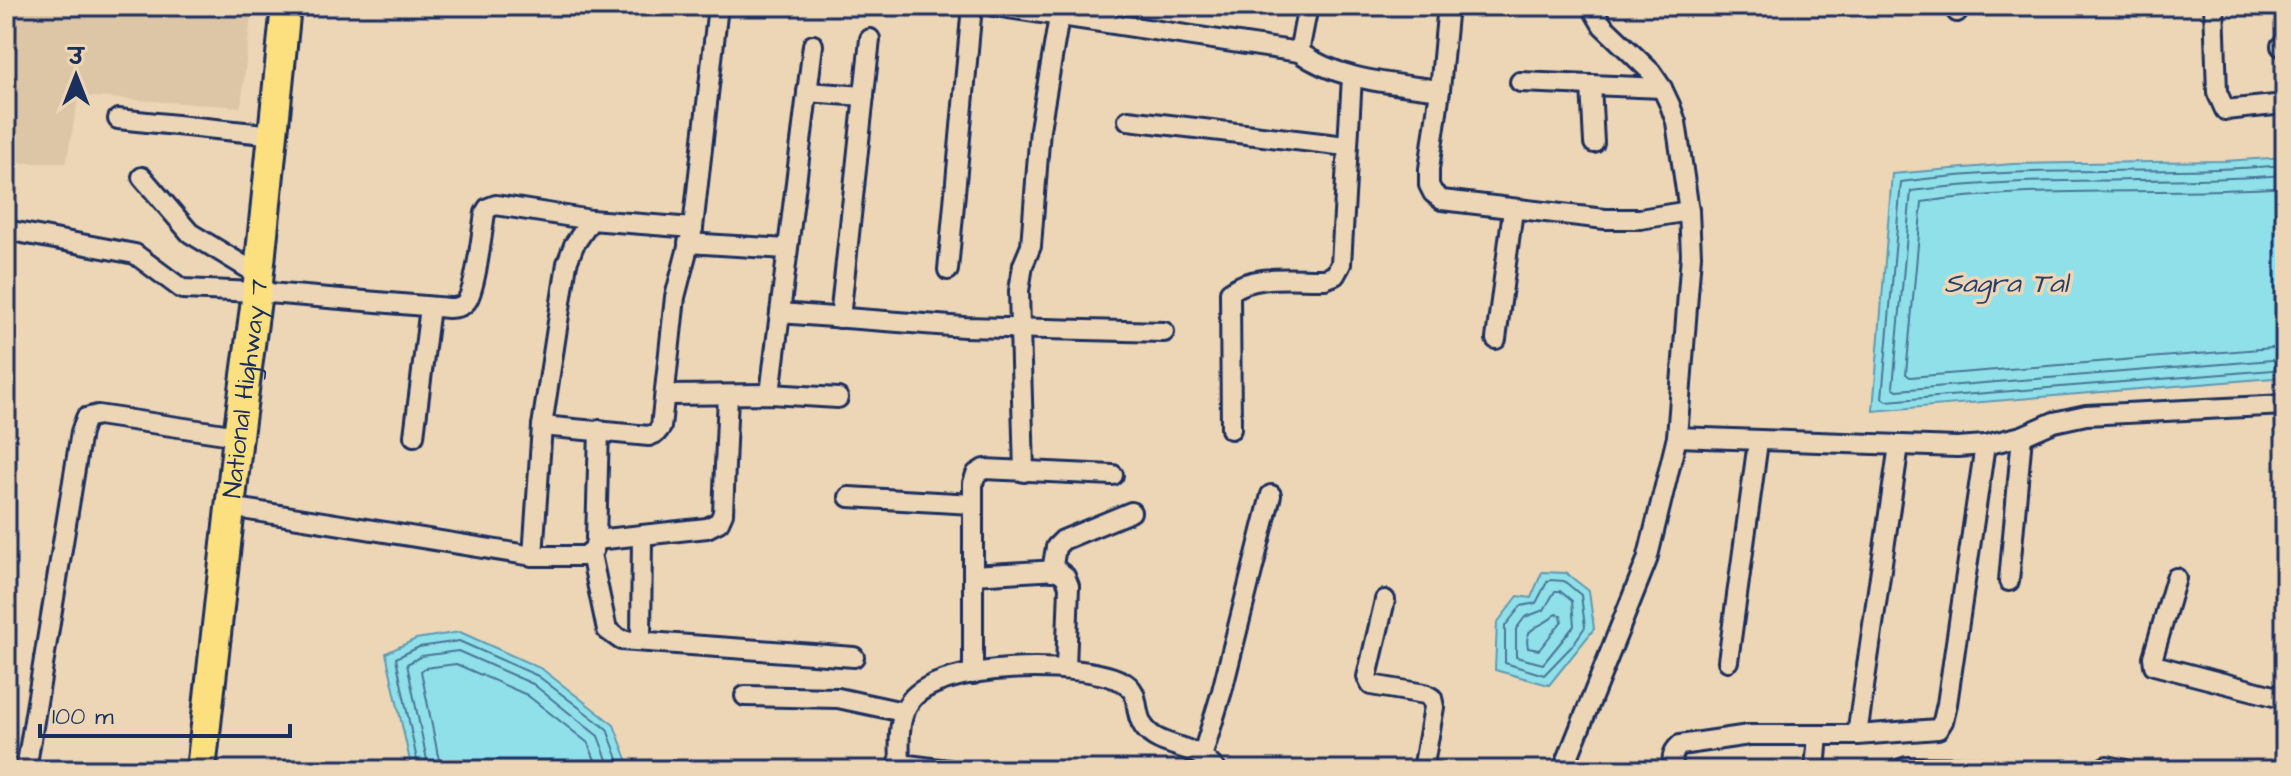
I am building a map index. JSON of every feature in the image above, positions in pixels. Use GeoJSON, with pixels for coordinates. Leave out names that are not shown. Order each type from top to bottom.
{"type":"FeatureCollection","features":[{"type":"Feature","properties":{"kind":"main road","name":"National Highway 7"},"geometry":{"type":"LineString","coordinates":[[201,770],[258,284],[286,6]]}},
{"type":"Feature","properties":{"kind":"street"},"geometry":{"type":"LineString","coordinates":[[542,426],[649,436],[661,427],[675,297],[691,236],[718,6]]}},
{"type":"Feature","properties":{"kind":"street"},"geometry":{"type":"LineString","coordinates":[[948,270],[972,6]]}},
{"type":"Feature","properties":{"kind":"street"},"geometry":{"type":"LineString","coordinates":[[994,6],[1299,52],[1313,62],[1352,77],[1440,90]]}},
{"type":"Feature","properties":{"kind":"street"},"geometry":{"type":"LineString","coordinates":[[1299,52],[1308,6]]}},
{"type":"Feature","properties":{"kind":"street"},"geometry":{"type":"LineString","coordinates":[[1568,768],[1647,560],[1677,437],[1688,308],[1689,211],[1676,122],[1662,88],[1651,72],[1603,26],[1591,6]]}},
{"type":"Feature","properties":{"kind":"street"},"geometry":{"type":"LineString","coordinates":[[2214,6],[2217,92],[2225,110],[2285,104]]}},
{"type":"Feature","properties":{"kind":"street"},"geometry":{"type":"LineString","coordinates":[[1447,15],[1429,169],[1429,185],[1433,193],[1442,200],[1605,219],[1640,219],[1689,211]]}},
{"type":"Feature","properties":{"kind":"street"},"geometry":{"type":"LineString","coordinates":[[1024,472],[1019,291],[1023,265],[1031,246],[1040,129],[1059,17]]}},
{"type":"Feature","properties":{"kind":"street"},"geometry":{"type":"LineString","coordinates":[[840,318],[870,39]]}},
{"type":"Feature","properties":{"kind":"street"},"geometry":{"type":"LineString","coordinates":[[770,394],[813,45]]}},
{"type":"Feature","properties":{"kind":"street"},"geometry":{"type":"LineString","coordinates":[[1231,429],[1230,292],[1241,283],[1255,281],[1325,279],[1335,275],[1341,264],[1352,77]]}},
{"type":"Feature","properties":{"kind":"street"},"geometry":{"type":"LineString","coordinates":[[1520,82],[1662,88]]}},
{"type":"Feature","properties":{"kind":"street"},"geometry":{"type":"LineString","coordinates":[[1591,85],[1594,143]]}},
{"type":"Feature","properties":{"kind":"street"},"geometry":{"type":"LineString","coordinates":[[807,92],[864,96]]}},
{"type":"Feature","properties":{"kind":"street"},"geometry":{"type":"LineString","coordinates":[[118,119],[274,135]]}},
{"type":"Feature","properties":{"kind":"street"},"geometry":{"type":"LineString","coordinates":[[1128,120],[1346,146]]}},
{"type":"Feature","properties":{"kind":"street"},"geometry":{"type":"LineString","coordinates":[[142,177],[179,224],[258,284]]}},
{"type":"Feature","properties":{"kind":"street"},"geometry":{"type":"LineString","coordinates":[[6,230],[135,254],[182,289],[258,284],[458,308],[467,301],[473,285],[488,208],[496,205],[787,249]]}},
{"type":"Feature","properties":{"kind":"street"},"geometry":{"type":"LineString","coordinates":[[1496,339],[1513,210]]}},
{"type":"Feature","properties":{"kind":"street"},"geometry":{"type":"LineString","coordinates":[[533,556],[542,426],[569,253],[591,220]]}},
{"type":"Feature","properties":{"kind":"street"},"geometry":{"type":"LineString","coordinates":[[414,436],[430,307]]}},
{"type":"Feature","properties":{"kind":"street"},"geometry":{"type":"LineString","coordinates":[[780,313],[1022,330],[1164,332]]}},
{"type":"Feature","properties":{"kind":"street"},"geometry":{"type":"LineString","coordinates":[[665,395],[770,394],[838,398]]}},
{"type":"Feature","properties":{"kind":"street"},"geometry":{"type":"LineString","coordinates":[[230,507],[533,556],[593,547],[642,535],[707,528],[719,522],[723,513],[728,395]]}},
{"type":"Feature","properties":{"kind":"street"},"geometry":{"type":"LineString","coordinates":[[1677,437],[1957,447],[1985,445],[2022,436],[2054,422],[2086,415],[2285,405]]}},
{"type":"Feature","properties":{"kind":"street"},"geometry":{"type":"LineString","coordinates":[[26,770],[81,432],[86,418],[98,415],[238,436]]}},
{"type":"Feature","properties":{"kind":"street"},"geometry":{"type":"LineString","coordinates":[[599,430],[593,547],[607,630],[621,640],[854,657]]}},
{"type":"Feature","properties":{"kind":"street"},"geometry":{"type":"LineString","coordinates":[[2009,581],[2022,436]]}},
{"type":"Feature","properties":{"kind":"street"},"geometry":{"type":"LineString","coordinates":[[1728,661],[1758,442]]}},
{"type":"Feature","properties":{"kind":"street"},"geometry":{"type":"LineString","coordinates":[[1857,735],[1899,445]]}},
{"type":"Feature","properties":{"kind":"street"},"geometry":{"type":"LineString","coordinates":[[1674,770],[1674,750],[1680,745],[1749,735],[1857,735],[1938,729],[1943,721],[1985,445]]}},
{"type":"Feature","properties":{"kind":"street"},"geometry":{"type":"LineString","coordinates":[[973,674],[973,504],[976,474],[984,469],[1113,475]]}},
{"type":"Feature","properties":{"kind":"street"},"geometry":{"type":"LineString","coordinates":[[1202,757],[1222,691],[1271,495]]}},
{"type":"Feature","properties":{"kind":"street"},"geometry":{"type":"LineString","coordinates":[[849,497],[973,504]]}},
{"type":"Feature","properties":{"kind":"street"},"geometry":{"type":"LineString","coordinates":[[1052,571],[1056,547],[1063,540],[1131,512]]}},
{"type":"Feature","properties":{"kind":"street"},"geometry":{"type":"LineString","coordinates":[[641,641],[642,535]]}},
{"type":"Feature","properties":{"kind":"street"},"geometry":{"type":"LineString","coordinates":[[973,575],[1057,570],[1065,576],[1069,586],[1066,668]]}},
{"type":"Feature","properties":{"kind":"street"},"geometry":{"type":"LineString","coordinates":[[2176,578],[2153,657],[2154,665],[2285,699]]}},
{"type":"Feature","properties":{"kind":"street"},"geometry":{"type":"LineString","coordinates":[[1385,600],[1367,677],[1371,685],[1425,694],[1432,698],[1434,707],[1423,770]]}},
{"type":"Feature","properties":{"kind":"street"},"geometry":{"type":"LineString","coordinates":[[948,770],[900,767],[903,712],[917,693],[932,682],[1014,667],[1066,668],[1121,681],[1133,689],[1139,717],[1150,734],[1202,757],[1216,770]]}},
{"type":"Feature","properties":{"kind":"street"},"geometry":{"type":"LineString","coordinates":[[745,696],[838,698],[903,712]]}},
{"type":"Feature","properties":{"kind":"street"},"geometry":{"type":"LineString","coordinates":[[1815,770],[1818,735]]}},
{"type":"Feature","properties":{"kind":"street"},"geometry":{"type":"LineString","coordinates":[[2100,770],[2107,766],[2126,770]]}},
{"type":"Feature","properties":{"kind":"street"},"geometry":{"type":"LineString","coordinates":[[1897,770],[1907,767],[1977,768]]}},
{"type":"Feature","properties":{"kind":"shaded area"},"geometry":{"type":"Polygon","coordinates":[[[6,6],[252,6],[241,107],[79,96],[66,163],[12,163],[6,176],[6,6]]]}},
{"type":"Feature","properties":{"kind":"water","name":"Sagra Tal"},"geometry":{"type":"Polygon","coordinates":[[[2285,157],[2285,377],[1873,411],[1892,174],[2013,164],[2225,161],[2285,157]]]}},
{"type":"Feature","properties":{"kind":"water"},"geometry":{"type":"Polygon","coordinates":[[[1542,572],[1566,573],[1589,591],[1594,629],[1549,685],[1495,670],[1497,623],[1518,596],[1531,598],[1542,572]]]}},
{"type":"Feature","properties":{"kind":"water"},"geometry":{"type":"Polygon","coordinates":[[[460,632],[542,669],[614,725],[631,770],[412,770],[386,653],[416,639],[460,632]]]}}]}
